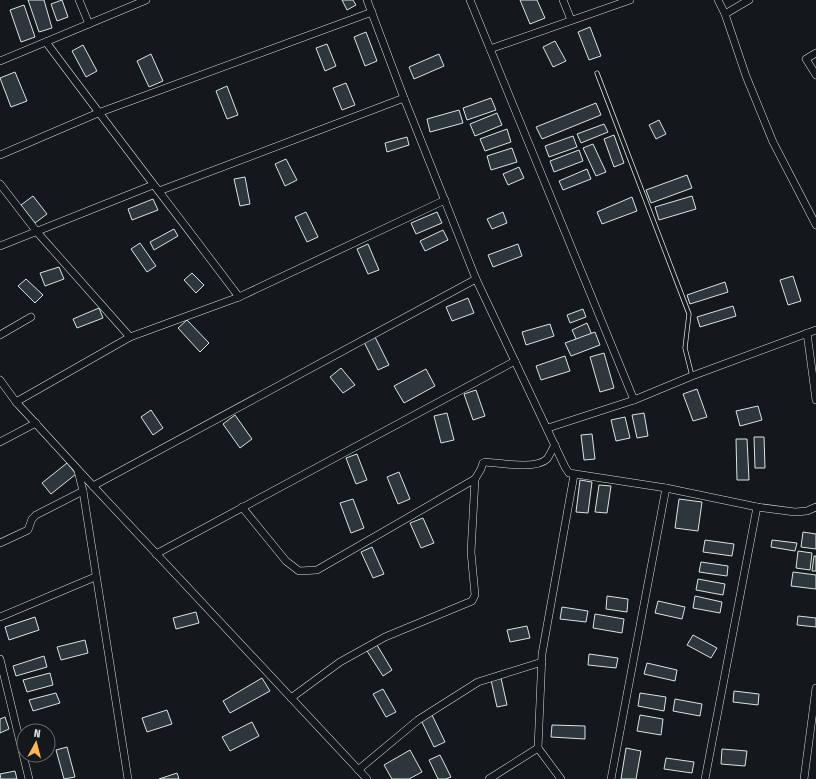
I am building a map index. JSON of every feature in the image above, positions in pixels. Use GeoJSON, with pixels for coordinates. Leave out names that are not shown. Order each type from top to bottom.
{"type":"FeatureCollection","features":[{"type":"Feature","properties":{"kind":"street"},"geometry":{"type":"LineString","coordinates":[[79,0],[89,24]]}},
{"type":"Feature","properties":{"kind":"street"},"geometry":{"type":"LineString","coordinates":[[0,61],[146,0]]}},
{"type":"Feature","properties":{"kind":"street"},"geometry":{"type":"LineString","coordinates":[[367,0],[476,279],[569,473],[574,475],[666,488],[757,507],[795,512],[807,512],[816,507]]}},
{"type":"Feature","properties":{"kind":"street"},"geometry":{"type":"LineString","coordinates":[[470,0],[634,400]]}},
{"type":"Feature","properties":{"kind":"street"},"geometry":{"type":"LineString","coordinates":[[563,0],[571,20]]}},
{"type":"Feature","properties":{"kind":"street"},"geometry":{"type":"LineString","coordinates":[[490,49],[630,0]]}},
{"type":"Feature","properties":{"kind":"street"},"geometry":{"type":"LineString","coordinates":[[718,0],[725,14],[746,76],[774,142],[816,225]]}},
{"type":"Feature","properties":{"kind":"street"},"geometry":{"type":"LineString","coordinates":[[725,14],[749,0]]}},
{"type":"Feature","properties":{"kind":"street"},"geometry":{"type":"LineString","coordinates":[[0,155],[98,113],[372,12]]}},
{"type":"Feature","properties":{"kind":"street"},"geometry":{"type":"LineString","coordinates":[[46,42],[98,113],[239,297]]}},
{"type":"Feature","properties":{"kind":"street"},"geometry":{"type":"LineString","coordinates":[[816,53],[806,60],[816,75]]}},
{"type":"Feature","properties":{"kind":"street"},"geometry":{"type":"LineString","coordinates":[[159,191],[404,98]]}},
{"type":"Feature","properties":{"kind":"street"},"geometry":{"type":"LineString","coordinates":[[0,184],[37,232],[130,337]]}},
{"type":"Feature","properties":{"kind":"street"},"geometry":{"type":"LineString","coordinates":[[0,246],[153,185]]}},
{"type":"Feature","properties":{"kind":"street"},"geometry":{"type":"LineString","coordinates":[[16,402],[130,337],[239,297],[445,200]]}},
{"type":"Feature","properties":{"kind":"street"},"geometry":{"type":"LineString","coordinates":[[93,486],[476,279]]}},
{"type":"Feature","properties":{"kind":"street"},"geometry":{"type":"LineString","coordinates":[[0,335],[31,317]]}},
{"type":"Feature","properties":{"kind":"street"},"geometry":{"type":"LineString","coordinates":[[548,428],[634,400],[692,376],[816,330]]}},
{"type":"Feature","properties":{"kind":"street"},"geometry":{"type":"LineString","coordinates":[[807,333],[816,400]]}},
{"type":"Feature","properties":{"kind":"street"},"geometry":{"type":"LineString","coordinates":[[156,554],[515,361]]}},
{"type":"Feature","properties":{"kind":"street"},"geometry":{"type":"LineString","coordinates":[[0,380],[16,402],[78,470],[365,778]]}},
{"type":"Feature","properties":{"kind":"street"},"geometry":{"type":"LineString","coordinates":[[0,442],[36,423]]}},
{"type":"Feature","properties":{"kind":"street"},"geometry":{"type":"LineString","coordinates":[[291,698],[340,662],[385,637],[472,601],[475,595],[470,552],[474,479],[484,462],[524,465],[537,464],[546,459],[555,445]]}},
{"type":"Feature","properties":{"kind":"street"},"geometry":{"type":"LineString","coordinates":[[78,470],[83,491],[128,779]]}},
{"type":"Feature","properties":{"kind":"street"},"geometry":{"type":"LineString","coordinates":[[561,779],[538,748],[543,646],[574,475]]}},
{"type":"Feature","properties":{"kind":"street"},"geometry":{"type":"LineString","coordinates":[[242,507],[286,561],[299,571],[316,570],[474,479]]}},
{"type":"Feature","properties":{"kind":"street"},"geometry":{"type":"LineString","coordinates":[[611,779],[666,488]]}},
{"type":"Feature","properties":{"kind":"street"},"geometry":{"type":"LineString","coordinates":[[0,543],[28,530],[32,519],[36,515],[83,491]]}},
{"type":"Feature","properties":{"kind":"street"},"geometry":{"type":"LineString","coordinates":[[705,779],[757,507]]}},
{"type":"Feature","properties":{"kind":"street"},"geometry":{"type":"LineString","coordinates":[[0,617],[96,577]]}},
{"type":"Feature","properties":{"kind":"street"},"geometry":{"type":"LineString","coordinates":[[0,659],[29,779]]}},
{"type":"Feature","properties":{"kind":"street"},"geometry":{"type":"LineString","coordinates":[[358,770],[418,720],[478,682],[542,662]]}},
{"type":"Feature","properties":{"kind":"street"},"geometry":{"type":"LineString","coordinates":[[804,779],[816,688]]}},
{"type":"Feature","properties":{"kind":"street"},"geometry":{"type":"LineString","coordinates":[[489,779],[538,748]]}},
{"type":"Feature","properties":{"kind":"lane"},"geometry":{"type":"LineString","coordinates":[[597,73],[689,314],[685,348],[692,376]]}},
{"type":"Feature","properties":{"kind":"building"},"geometry":{"type":"Polygon","coordinates":[[[28,0],[44,0],[52,28],[39,32],[28,0]]]}},
{"type":"Feature","properties":{"kind":"building"},"geometry":{"type":"Polygon","coordinates":[[[62,0],[68,17],[57,21],[51,4],[62,0]]]}},
{"type":"Feature","properties":{"kind":"building"},"geometry":{"type":"Polygon","coordinates":[[[342,0],[353,0],[356,5],[347,10],[342,0]]]}},
{"type":"Feature","properties":{"kind":"building"},"geometry":{"type":"Polygon","coordinates":[[[520,0],[537,0],[545,18],[530,24],[520,0]]]}},
{"type":"Feature","properties":{"kind":"building"},"geometry":{"type":"Polygon","coordinates":[[[24,5],[35,37],[21,42],[10,10],[24,5]]]}},
{"type":"Feature","properties":{"kind":"building"},"geometry":{"type":"Polygon","coordinates":[[[590,27],[601,56],[589,60],[578,32],[590,27]]]}},
{"type":"Feature","properties":{"kind":"building"},"geometry":{"type":"Polygon","coordinates":[[[366,32],[377,61],[365,66],[354,37],[366,32]]]}},
{"type":"Feature","properties":{"kind":"building"},"geometry":{"type":"Polygon","coordinates":[[[555,41],[566,61],[553,67],[543,47],[555,41]]]}},
{"type":"Feature","properties":{"kind":"building"},"geometry":{"type":"Polygon","coordinates":[[[327,44],[336,66],[325,71],[316,48],[327,44]]]}},
{"type":"Feature","properties":{"kind":"building"},"geometry":{"type":"Polygon","coordinates":[[[83,45],[97,71],[86,77],[72,51],[83,45]]]}},
{"type":"Feature","properties":{"kind":"building"},"geometry":{"type":"Polygon","coordinates":[[[151,54],[163,81],[149,87],[137,61],[151,54]]]}},
{"type":"Feature","properties":{"kind":"building"},"geometry":{"type":"Polygon","coordinates":[[[439,54],[444,66],[414,79],[409,67],[439,54]]]}},
{"type":"Feature","properties":{"kind":"building"},"geometry":{"type":"Polygon","coordinates":[[[15,72],[27,101],[11,107],[0,78],[15,72]]]}},
{"type":"Feature","properties":{"kind":"building"},"geometry":{"type":"Polygon","coordinates":[[[346,83],[355,105],[342,110],[333,88],[346,83]]]}},
{"type":"Feature","properties":{"kind":"building"},"geometry":{"type":"Polygon","coordinates":[[[227,86],[238,115],[227,119],[216,91],[227,86]]]}},
{"type":"Feature","properties":{"kind":"building"},"geometry":{"type":"Polygon","coordinates":[[[491,98],[496,110],[467,120],[463,108],[491,98]]]}},
{"type":"Feature","properties":{"kind":"building"},"geometry":{"type":"Polygon","coordinates":[[[596,103],[601,115],[542,139],[536,127],[596,103]]]}},
{"type":"Feature","properties":{"kind":"building"},"geometry":{"type":"Polygon","coordinates":[[[459,110],[463,123],[430,132],[427,119],[459,110]]]}},
{"type":"Feature","properties":{"kind":"building"},"geometry":{"type":"Polygon","coordinates":[[[497,113],[502,125],[475,136],[470,124],[497,113]]]}},
{"type":"Feature","properties":{"kind":"building"},"geometry":{"type":"Polygon","coordinates":[[[659,120],[666,134],[656,139],[649,125],[659,120]]]}},
{"type":"Feature","properties":{"kind":"building"},"geometry":{"type":"Polygon","coordinates":[[[604,124],[608,132],[581,143],[577,134],[604,124]]]}},
{"type":"Feature","properties":{"kind":"building"},"geometry":{"type":"Polygon","coordinates":[[[507,129],[511,142],[485,151],[480,139],[507,129]]]}},
{"type":"Feature","properties":{"kind":"building"},"geometry":{"type":"Polygon","coordinates":[[[614,135],[624,163],[614,167],[604,139],[614,135]]]}},
{"type":"Feature","properties":{"kind":"building"},"geometry":{"type":"Polygon","coordinates":[[[573,136],[577,147],[549,157],[545,146],[573,136]]]}},
{"type":"Feature","properties":{"kind":"building"},"geometry":{"type":"Polygon","coordinates":[[[407,137],[409,145],[387,152],[385,143],[407,137]]]}},
{"type":"Feature","properties":{"kind":"building"},"geometry":{"type":"Polygon","coordinates":[[[593,144],[606,172],[596,176],[583,148],[593,144]]]}},
{"type":"Feature","properties":{"kind":"building"},"geometry":{"type":"Polygon","coordinates":[[[512,148],[517,162],[491,170],[487,156],[512,148]]]}},
{"type":"Feature","properties":{"kind":"building"},"geometry":{"type":"Polygon","coordinates":[[[579,150],[583,161],[554,172],[550,161],[579,150]]]}},
{"type":"Feature","properties":{"kind":"building"},"geometry":{"type":"Polygon","coordinates":[[[286,159],[297,180],[285,186],[275,164],[286,159]]]}},
{"type":"Feature","properties":{"kind":"building"},"geometry":{"type":"Polygon","coordinates":[[[519,167],[524,178],[508,185],[503,174],[519,167]]]}},
{"type":"Feature","properties":{"kind":"building"},"geometry":{"type":"Polygon","coordinates":[[[587,169],[591,179],[563,190],[559,181],[587,169]]]}},
{"type":"Feature","properties":{"kind":"building"},"geometry":{"type":"Polygon","coordinates":[[[687,175],[692,188],[651,203],[646,190],[687,175]]]}},
{"type":"Feature","properties":{"kind":"building"},"geometry":{"type":"Polygon","coordinates":[[[245,177],[250,204],[240,206],[234,179],[245,177]]]}},
{"type":"Feature","properties":{"kind":"building"},"geometry":{"type":"Polygon","coordinates":[[[33,196],[47,214],[35,223],[21,205],[33,196]]]}},
{"type":"Feature","properties":{"kind":"building"},"geometry":{"type":"Polygon","coordinates":[[[692,196],[696,209],[659,220],[655,207],[692,196]]]}},
{"type":"Feature","properties":{"kind":"building"},"geometry":{"type":"Polygon","coordinates":[[[632,197],[637,211],[602,224],[597,212],[632,197]]]}},
{"type":"Feature","properties":{"kind":"building"},"geometry":{"type":"Polygon","coordinates":[[[153,199],[158,210],[132,220],[128,209],[153,199]]]}},
{"type":"Feature","properties":{"kind":"building"},"geometry":{"type":"Polygon","coordinates":[[[306,212],[318,237],[307,242],[295,217],[306,212]]]}},
{"type":"Feature","properties":{"kind":"building"},"geometry":{"type":"Polygon","coordinates":[[[437,212],[442,223],[416,234],[411,223],[437,212]]]}},
{"type":"Feature","properties":{"kind":"building"},"geometry":{"type":"Polygon","coordinates":[[[503,212],[507,223],[492,229],[487,219],[503,212]]]}},
{"type":"Feature","properties":{"kind":"building"},"geometry":{"type":"Polygon","coordinates":[[[174,229],[178,236],[154,250],[150,242],[174,229]]]}},
{"type":"Feature","properties":{"kind":"building"},"geometry":{"type":"Polygon","coordinates":[[[443,230],[448,240],[425,251],[420,241],[443,230]]]}},
{"type":"Feature","properties":{"kind":"building"},"geometry":{"type":"Polygon","coordinates":[[[140,243],[156,266],[147,272],[131,249],[140,243]]]}},
{"type":"Feature","properties":{"kind":"building"},"geometry":{"type":"Polygon","coordinates":[[[368,244],[379,270],[368,274],[357,249],[368,244]]]}},
{"type":"Feature","properties":{"kind":"building"},"geometry":{"type":"Polygon","coordinates":[[[518,244],[522,256],[493,267],[488,255],[518,244]]]}},
{"type":"Feature","properties":{"kind":"building"},"geometry":{"type":"Polygon","coordinates":[[[59,267],[64,279],[45,286],[40,273],[59,267]]]}},
{"type":"Feature","properties":{"kind":"building"},"geometry":{"type":"Polygon","coordinates":[[[192,273],[204,285],[196,293],[184,280],[192,273]]]}},
{"type":"Feature","properties":{"kind":"building"},"geometry":{"type":"Polygon","coordinates":[[[793,276],[801,301],[788,305],[780,280],[793,276]]]}},
{"type":"Feature","properties":{"kind":"building"},"geometry":{"type":"Polygon","coordinates":[[[26,279],[43,295],[35,303],[18,286],[26,279]]]}},
{"type":"Feature","properties":{"kind":"building"},"geometry":{"type":"Polygon","coordinates":[[[725,282],[728,292],[690,304],[687,295],[725,282]]]}},
{"type":"Feature","properties":{"kind":"building"},"geometry":{"type":"Polygon","coordinates":[[[468,298],[474,313],[452,321],[446,307],[468,298]]]}},
{"type":"Feature","properties":{"kind":"building"},"geometry":{"type":"Polygon","coordinates":[[[733,306],[736,316],[700,327],[697,317],[733,306]]]}},
{"type":"Feature","properties":{"kind":"building"},"geometry":{"type":"Polygon","coordinates":[[[99,308],[103,318],[77,328],[73,319],[99,308]]]}},
{"type":"Feature","properties":{"kind":"building"},"geometry":{"type":"Polygon","coordinates":[[[583,309],[586,317],[570,323],[567,315],[583,309]]]}},
{"type":"Feature","properties":{"kind":"building"},"geometry":{"type":"Polygon","coordinates":[[[187,320],[209,343],[200,352],[178,328],[187,320]]]}},
{"type":"Feature","properties":{"kind":"building"},"geometry":{"type":"Polygon","coordinates":[[[587,323],[592,335],[577,341],[572,330],[587,323]]]}},
{"type":"Feature","properties":{"kind":"building"},"geometry":{"type":"Polygon","coordinates":[[[550,324],[554,336],[526,345],[522,332],[550,324]]]}},
{"type":"Feature","properties":{"kind":"building"},"geometry":{"type":"Polygon","coordinates":[[[595,332],[600,345],[571,356],[565,343],[595,332]]]}},
{"type":"Feature","properties":{"kind":"building"},"geometry":{"type":"Polygon","coordinates":[[[375,337],[389,365],[378,370],[364,342],[375,337]]]}},
{"type":"Feature","properties":{"kind":"building"},"geometry":{"type":"Polygon","coordinates":[[[604,353],[614,388],[600,392],[590,357],[604,353]]]}},
{"type":"Feature","properties":{"kind":"building"},"geometry":{"type":"Polygon","coordinates":[[[565,356],[570,371],[541,380],[536,366],[565,356]]]}},
{"type":"Feature","properties":{"kind":"building"},"geometry":{"type":"Polygon","coordinates":[[[341,368],[355,385],[343,393],[330,377],[341,368]]]}},
{"type":"Feature","properties":{"kind":"building"},"geometry":{"type":"Polygon","coordinates":[[[426,369],[435,386],[404,403],[394,386],[426,369]]]}},
{"type":"Feature","properties":{"kind":"building"},"geometry":{"type":"Polygon","coordinates":[[[697,389],[707,417],[693,421],[683,394],[697,389]]]}},
{"type":"Feature","properties":{"kind":"building"},"geometry":{"type":"Polygon","coordinates":[[[476,390],[485,416],[473,420],[464,394],[476,390]]]}},
{"type":"Feature","properties":{"kind":"building"},"geometry":{"type":"Polygon","coordinates":[[[758,406],[762,420],[740,426],[736,411],[758,406]]]}},
{"type":"Feature","properties":{"kind":"building"},"geometry":{"type":"Polygon","coordinates":[[[151,410],[163,428],[153,435],[141,417],[151,410]]]}},
{"type":"Feature","properties":{"kind":"building"},"geometry":{"type":"Polygon","coordinates":[[[447,413],[454,440],[441,443],[434,416],[447,413]]]}},
{"type":"Feature","properties":{"kind":"building"},"geometry":{"type":"Polygon","coordinates":[[[644,413],[648,436],[637,438],[632,415],[644,413]]]}},
{"type":"Feature","properties":{"kind":"building"},"geometry":{"type":"Polygon","coordinates":[[[235,415],[252,439],[240,448],[223,424],[235,415]]]}},
{"type":"Feature","properties":{"kind":"building"},"geometry":{"type":"Polygon","coordinates":[[[625,417],[630,438],[616,441],[611,420],[625,417]]]}},
{"type":"Feature","properties":{"kind":"building"},"geometry":{"type":"Polygon","coordinates":[[[592,434],[595,459],[584,460],[581,435],[592,434]]]}},
{"type":"Feature","properties":{"kind":"building"},"geometry":{"type":"Polygon","coordinates":[[[754,437],[764,437],[765,468],[755,468],[754,437]]]}},
{"type":"Feature","properties":{"kind":"building"},"geometry":{"type":"Polygon","coordinates":[[[736,439],[747,439],[749,480],[737,480],[736,439]]]}},
{"type":"Feature","properties":{"kind":"building"},"geometry":{"type":"Polygon","coordinates":[[[357,454],[367,480],[356,484],[346,458],[357,454]]]}},
{"type":"Feature","properties":{"kind":"building"},"geometry":{"type":"Polygon","coordinates":[[[67,463],[76,474],[51,494],[42,483],[67,463]]]}},
{"type":"Feature","properties":{"kind":"building"},"geometry":{"type":"Polygon","coordinates":[[[399,472],[410,499],[398,504],[387,477],[399,472]]]}},
{"type":"Feature","properties":{"kind":"building"},"geometry":{"type":"Polygon","coordinates":[[[580,480],[592,482],[588,513],[576,512],[580,480]]]}},
{"type":"Feature","properties":{"kind":"building"},"geometry":{"type":"Polygon","coordinates":[[[599,485],[611,486],[607,513],[595,512],[599,485]]]}},
{"type":"Feature","properties":{"kind":"building"},"geometry":{"type":"Polygon","coordinates":[[[353,499],[364,528],[351,533],[340,503],[353,499]]]}},
{"type":"Feature","properties":{"kind":"building"},"geometry":{"type":"Polygon","coordinates":[[[679,499],[702,502],[698,531],[675,528],[679,499]]]}},
{"type":"Feature","properties":{"kind":"building"},"geometry":{"type":"Polygon","coordinates":[[[423,518],[434,543],[421,548],[410,523],[423,518]]]}},
{"type":"Feature","properties":{"kind":"building"},"geometry":{"type":"Polygon","coordinates":[[[803,532],[816,534],[816,549],[801,547],[803,532]]]}},
{"type":"Feature","properties":{"kind":"building"},"geometry":{"type":"Polygon","coordinates":[[[705,540],[734,544],[732,556],[703,552],[705,540]]]}},
{"type":"Feature","properties":{"kind":"building"},"geometry":{"type":"Polygon","coordinates":[[[772,540],[797,543],[795,551],[771,547],[772,540]]]}},
{"type":"Feature","properties":{"kind":"building"},"geometry":{"type":"Polygon","coordinates":[[[372,547],[384,574],[373,578],[361,552],[372,547]]]}},
{"type":"Feature","properties":{"kind":"building"},"geometry":{"type":"Polygon","coordinates":[[[798,551],[812,553],[810,570],[796,568],[798,551]]]}},
{"type":"Feature","properties":{"kind":"building"},"geometry":{"type":"Polygon","coordinates":[[[814,556],[816,556],[816,571],[812,571],[814,556]]]}},
{"type":"Feature","properties":{"kind":"building"},"geometry":{"type":"Polygon","coordinates":[[[701,562],[728,566],[727,576],[699,572],[701,562]]]}},
{"type":"Feature","properties":{"kind":"building"},"geometry":{"type":"Polygon","coordinates":[[[793,572],[816,575],[816,589],[791,586],[793,572]]]}},
{"type":"Feature","properties":{"kind":"building"},"geometry":{"type":"Polygon","coordinates":[[[698,579],[725,584],[723,595],[696,590],[698,579]]]}},
{"type":"Feature","properties":{"kind":"building"},"geometry":{"type":"Polygon","coordinates":[[[607,596],[628,599],[627,612],[606,609],[607,596]]]}},
{"type":"Feature","properties":{"kind":"building"},"geometry":{"type":"Polygon","coordinates":[[[695,596],[722,602],[720,613],[693,608],[695,596]]]}},
{"type":"Feature","properties":{"kind":"building"},"geometry":{"type":"Polygon","coordinates":[[[658,601],[685,607],[682,619],[655,613],[658,601]]]}},
{"type":"Feature","properties":{"kind":"building"},"geometry":{"type":"Polygon","coordinates":[[[562,607],[588,611],[586,622],[560,619],[562,607]]]}},
{"type":"Feature","properties":{"kind":"building"},"geometry":{"type":"Polygon","coordinates":[[[196,612],[199,623],[176,629],[173,618],[196,612]]]}},
{"type":"Feature","properties":{"kind":"building"},"geometry":{"type":"Polygon","coordinates":[[[595,614],[624,619],[622,633],[593,628],[595,614]]]}},
{"type":"Feature","properties":{"kind":"building"},"geometry":{"type":"Polygon","coordinates":[[[798,616],[816,618],[816,627],[797,625],[798,616]]]}},
{"type":"Feature","properties":{"kind":"building"},"geometry":{"type":"Polygon","coordinates":[[[35,617],[39,630],[9,640],[5,627],[35,617]]]}},
{"type":"Feature","properties":{"kind":"building"},"geometry":{"type":"Polygon","coordinates":[[[527,626],[530,638],[510,642],[507,630],[527,626]]]}},
{"type":"Feature","properties":{"kind":"building"},"geometry":{"type":"Polygon","coordinates":[[[693,635],[717,648],[711,658],[687,645],[693,635]]]}},
{"type":"Feature","properties":{"kind":"building"},"geometry":{"type":"Polygon","coordinates":[[[85,640],[88,653],[61,660],[57,647],[85,640]]]}},
{"type":"Feature","properties":{"kind":"building"},"geometry":{"type":"Polygon","coordinates":[[[377,645],[392,670],[383,676],[367,651],[377,645]]]}},
{"type":"Feature","properties":{"kind":"building"},"geometry":{"type":"Polygon","coordinates":[[[589,654],[618,658],[616,668],[588,665],[589,654]]]}},
{"type":"Feature","properties":{"kind":"building"},"geometry":{"type":"Polygon","coordinates":[[[44,656],[47,667],[16,676],[13,666],[44,656]]]}},
{"type":"Feature","properties":{"kind":"building"},"geometry":{"type":"Polygon","coordinates":[[[647,663],[677,670],[675,681],[644,674],[647,663]]]}},
{"type":"Feature","properties":{"kind":"building"},"geometry":{"type":"Polygon","coordinates":[[[50,673],[53,685],[27,692],[23,680],[50,673]]]}},
{"type":"Feature","properties":{"kind":"building"},"geometry":{"type":"Polygon","coordinates":[[[262,678],[270,691],[230,713],[223,701],[262,678]]]}},
{"type":"Feature","properties":{"kind":"building"},"geometry":{"type":"Polygon","coordinates":[[[501,678],[507,705],[497,707],[491,680],[501,678]]]}},
{"type":"Feature","properties":{"kind":"building"},"geometry":{"type":"Polygon","coordinates":[[[383,689],[396,712],[386,717],[373,694],[383,689]]]}},
{"type":"Feature","properties":{"kind":"building"},"geometry":{"type":"Polygon","coordinates":[[[734,691],[759,694],[758,705],[733,702],[734,691]]]}},
{"type":"Feature","properties":{"kind":"building"},"geometry":{"type":"Polygon","coordinates":[[[56,693],[60,703],[33,711],[29,700],[56,693]]]}},
{"type":"Feature","properties":{"kind":"building"},"geometry":{"type":"Polygon","coordinates":[[[640,693],[666,697],[664,711],[638,706],[640,693]]]}},
{"type":"Feature","properties":{"kind":"building"},"geometry":{"type":"Polygon","coordinates":[[[675,699],[702,704],[700,716],[673,711],[675,699]]]}},
{"type":"Feature","properties":{"kind":"building"},"geometry":{"type":"Polygon","coordinates":[[[167,710],[172,724],[147,732],[142,718],[167,710]]]}},
{"type":"Feature","properties":{"kind":"building"},"geometry":{"type":"Polygon","coordinates":[[[432,715],[445,742],[434,747],[421,720],[432,715]]]}},
{"type":"Feature","properties":{"kind":"building"},"geometry":{"type":"Polygon","coordinates":[[[640,715],[663,719],[661,735],[637,731],[640,715]]]}},
{"type":"Feature","properties":{"kind":"building"},"geometry":{"type":"Polygon","coordinates":[[[5,717],[9,729],[0,733],[0,719],[5,717]]]}},
{"type":"Feature","properties":{"kind":"building"},"geometry":{"type":"Polygon","coordinates":[[[252,722],[259,736],[230,751],[222,737],[252,722]]]}},
{"type":"Feature","properties":{"kind":"building"},"geometry":{"type":"Polygon","coordinates":[[[552,725],[585,726],[585,739],[551,737],[552,725]]]}},
{"type":"Feature","properties":{"kind":"building"},"geometry":{"type":"Polygon","coordinates":[[[67,747],[75,777],[64,779],[56,750],[67,747]]]}},
{"type":"Feature","properties":{"kind":"building"},"geometry":{"type":"Polygon","coordinates":[[[626,748],[641,751],[636,779],[621,779],[626,748]]]}},
{"type":"Feature","properties":{"kind":"building"},"geometry":{"type":"Polygon","coordinates":[[[722,749],[747,751],[745,766],[721,764],[722,749]]]}},
{"type":"Feature","properties":{"kind":"building"},"geometry":{"type":"Polygon","coordinates":[[[410,750],[422,772],[409,779],[392,779],[384,765],[410,750]]]}},
{"type":"Feature","properties":{"kind":"building"},"geometry":{"type":"Polygon","coordinates":[[[440,755],[451,777],[446,779],[438,779],[429,760],[440,755]]]}},
{"type":"Feature","properties":{"kind":"building"},"geometry":{"type":"Polygon","coordinates":[[[666,758],[694,762],[692,773],[664,769],[666,758]]]}},
{"type":"Feature","properties":{"kind":"building"},"geometry":{"type":"Polygon","coordinates":[[[15,771],[17,779],[1,779],[0,774],[15,771]]]}},
{"type":"Feature","properties":{"kind":"building"},"geometry":{"type":"Polygon","coordinates":[[[177,773],[179,779],[159,779],[177,773]]]}}]}
